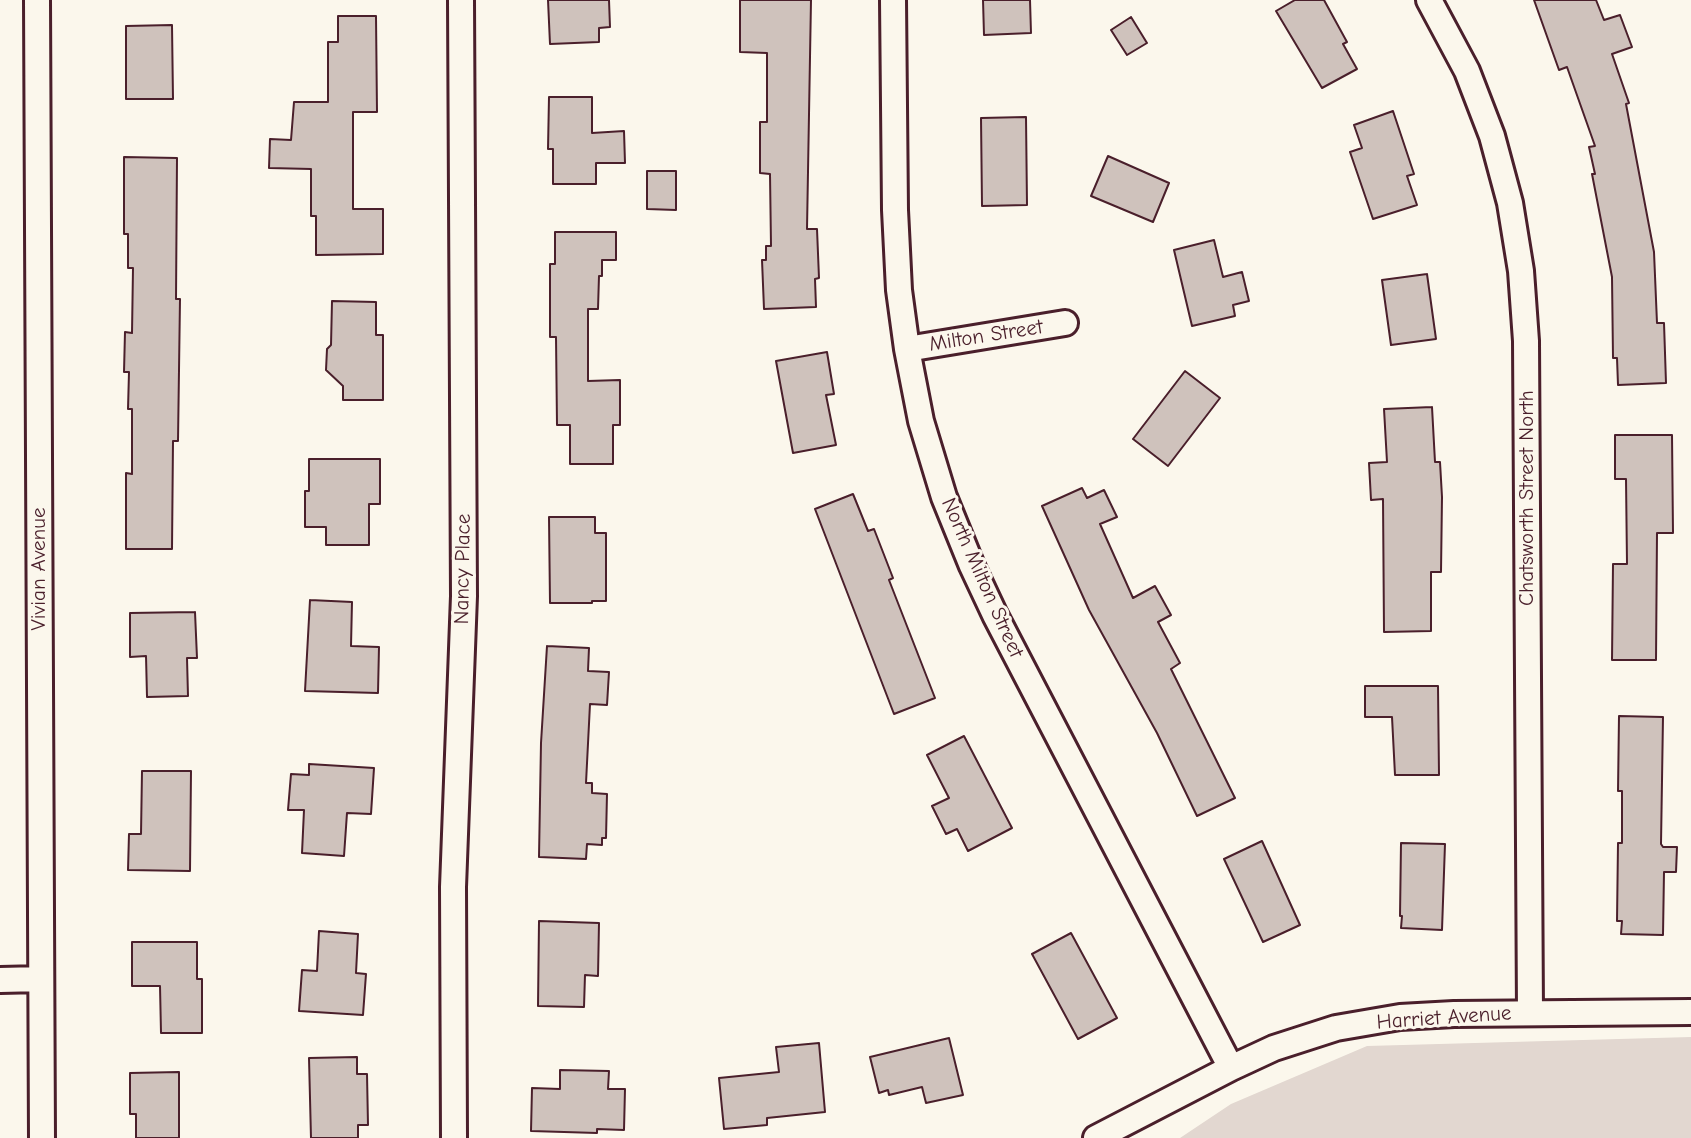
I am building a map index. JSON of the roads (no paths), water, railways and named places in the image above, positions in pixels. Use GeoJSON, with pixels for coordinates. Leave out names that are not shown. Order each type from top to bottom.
{"type":"FeatureCollection","features":[{"type":"Feature","properties":{"kind":"street","name":"Vivian Avenue"},"geometry":{"type":"LineString","coordinates":[[37,0],[42,1138]]}},
{"type":"Feature","properties":{"kind":"street","name":"Nancy Place"},"geometry":{"type":"LineString","coordinates":[[454,1138],[453,887],[464,596],[461,0]]}},
{"type":"Feature","properties":{"kind":"street","name":"North Milton Street"},"geometry":{"type":"LineString","coordinates":[[893,0],[895,210],[899,290],[906,349],[921,421],[944,497],[972,566],[1231,1068]]}},
{"type":"Feature","properties":{"kind":"street","name":"Chatsworth Street North"},"geometry":{"type":"LineString","coordinates":[[1429,0],[1467,71],[1492,136],[1510,203],[1521,271],[1526,355],[1530,1013]]}},
{"type":"Feature","properties":{"kind":"street","name":"Milton Street"},"geometry":{"type":"LineString","coordinates":[[906,349],[1065,323]]}},
{"type":"Feature","properties":{"kind":"street"},"geometry":{"type":"LineString","coordinates":[[0,980],[41,979]]}},
{"type":"Feature","properties":{"kind":"street","name":"Harriet Avenue"},"geometry":{"type":"LineString","coordinates":[[1097,1138],[1274,1048],[1336,1028],[1387,1019],[1454,1014],[1691,1012]]}}]}
